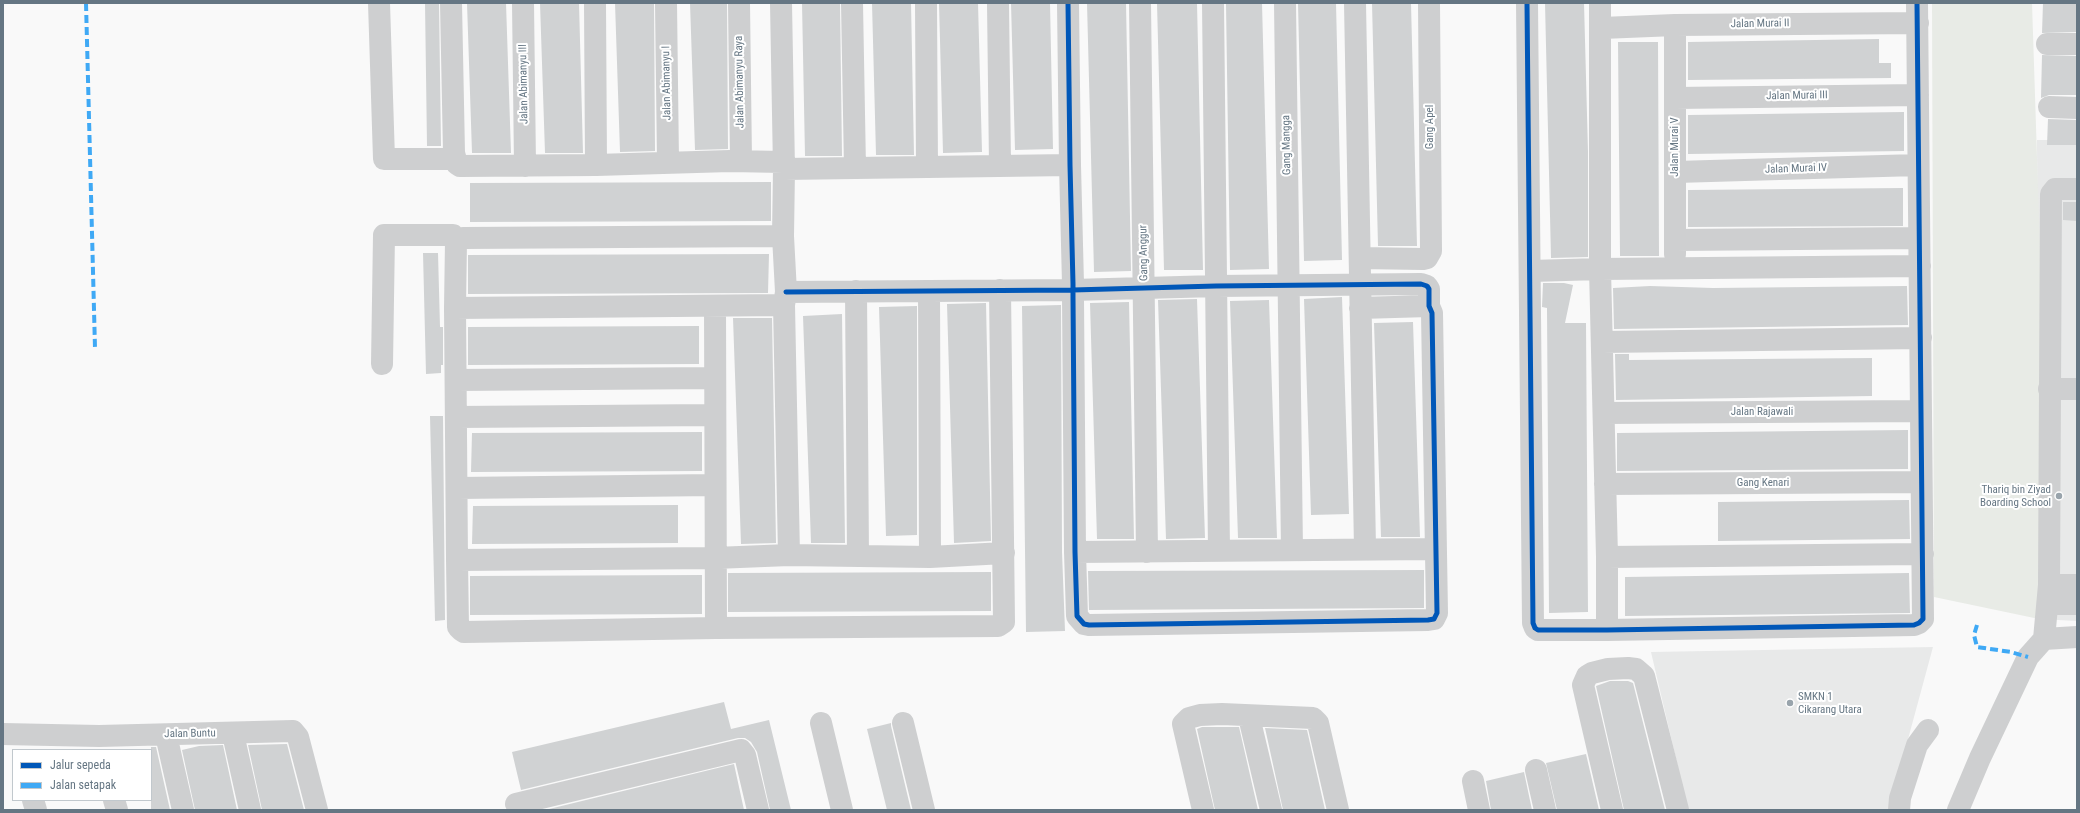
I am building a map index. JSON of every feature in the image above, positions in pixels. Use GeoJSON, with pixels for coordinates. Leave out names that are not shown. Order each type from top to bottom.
{"type":"FeatureCollection","features":[{"type":"Feature","properties":{"kind":"street"},"geometry":{"type":"LineString","coordinates":[[379,3],[384,159],[455,159]]}},
{"type":"Feature","properties":{"kind":"street"},"geometry":{"type":"LineString","coordinates":[[451,3],[455,159],[460,166],[596,165],[741,161],[783,165],[855,168],[1070,165]]}},
{"type":"Feature","properties":{"kind":"street","name":"Jalan Abimanyu III"},"geometry":{"type":"LineString","coordinates":[[523,3],[525,166]]}},
{"type":"Feature","properties":{"kind":"street"},"geometry":{"type":"LineString","coordinates":[[596,3],[596,165]]}},
{"type":"Feature","properties":{"kind":"street","name":"Jalan Abimanyu I"},"geometry":{"type":"LineString","coordinates":[[666,3],[668,162]]}},
{"type":"Feature","properties":{"kind":"street","name":"Jalan Abimanyu Raya"},"geometry":{"type":"LineString","coordinates":[[739,3],[741,161]]}},
{"type":"Feature","properties":{"kind":"street"},"geometry":{"type":"LineString","coordinates":[[781,3],[783,165],[782,236],[785,298],[788,556]]}},
{"type":"Feature","properties":{"kind":"street"},"geometry":{"type":"LineString","coordinates":[[852,3],[855,168]]}},
{"type":"Feature","properties":{"kind":"street"},"geometry":{"type":"LineString","coordinates":[[926,3],[927,167]]}},
{"type":"Feature","properties":{"kind":"street"},"geometry":{"type":"LineString","coordinates":[[998,3],[1000,166]]}},
{"type":"Feature","properties":{"kind":"street"},"geometry":{"type":"LineString","coordinates":[[454,308],[715,306],[856,292],[1073,290],[1216,286],[1422,284],[1427,286],[1429,290],[1429,306],[1432,314],[1436,614],[1434,618],[1428,620],[1089,625],[1084,624],[1077,616],[1075,552],[1073,290],[1068,3]]}},
{"type":"Feature","properties":{"kind":"street","name":"Gang Anggur"},"geometry":{"type":"LineString","coordinates":[[1140,3],[1145,288],[1147,552]]}},
{"type":"Feature","properties":{"kind":"street"},"geometry":{"type":"LineString","coordinates":[[1212,3],[1219,551]]}},
{"type":"Feature","properties":{"kind":"street","name":"Gang Mangga"},"geometry":{"type":"LineString","coordinates":[[1285,3],[1292,550]]}},
{"type":"Feature","properties":{"kind":"street"},"geometry":{"type":"LineString","coordinates":[[1356,3],[1365,548]]}},
{"type":"Feature","properties":{"kind":"street","name":"Gang Apel"},"geometry":{"type":"LineString","coordinates":[[1360,258],[1423,259],[1427,258],[1432,251],[1430,3]]}},
{"type":"Feature","properties":{"kind":"street"},"geometry":{"type":"LineString","coordinates":[[1527,3],[1531,271],[1533,622],[1535,628],[1538,630],[1914,625],[1920,623],[1924,614],[1920,266],[1917,165],[1917,13]]}},
{"type":"Feature","properties":{"kind":"street"},"geometry":{"type":"LineString","coordinates":[[1600,3],[1602,28],[1600,269],[1607,557],[1607,630]]}},
{"type":"Feature","properties":{"kind":"street","name":"Jalan Murai II"},"geometry":{"type":"LineString","coordinates":[[1602,28],[1917,13]]}},
{"type":"Feature","properties":{"kind":"street","name":"Jalan Murai V"},"geometry":{"type":"LineString","coordinates":[[1675,25],[1676,269]]}},
{"type":"Feature","properties":{"kind":"street"},"geometry":{"type":"LineString","coordinates":[[2047,44],[2077,44]]}},
{"type":"Feature","properties":{"kind":"street","name":"Jalan Murai III"},"geometry":{"type":"LineString","coordinates":[[1675,98],[1918,95]]}},
{"type":"Feature","properties":{"kind":"street"},"geometry":{"type":"LineString","coordinates":[[2049,108],[2077,108]]}},
{"type":"Feature","properties":{"kind":"street","name":"Jalan Murai IV"},"geometry":{"type":"LineString","coordinates":[[1676,172],[1917,165]]}},
{"type":"Feature","properties":{"kind":"street"},"geometry":{"type":"LineString","coordinates":[[1958,810],[1972,776],[2028,657],[2044,639],[2048,594],[2051,194],[2054,189],[2077,189]]}},
{"type":"Feature","properties":{"kind":"street"},"geometry":{"type":"LineString","coordinates":[[382,364],[384,235],[453,235],[456,241],[454,308],[458,488],[458,627],[464,632],[998,626],[1004,622],[1000,290]]}},
{"type":"Feature","properties":{"kind":"street"},"geometry":{"type":"LineString","coordinates":[[456,241],[463,238],[782,236]]}},
{"type":"Feature","properties":{"kind":"street"},"geometry":{"type":"LineString","coordinates":[[1675,240],[1919,238]]}},
{"type":"Feature","properties":{"kind":"street"},"geometry":{"type":"LineString","coordinates":[[1531,271],[1920,266]]}},
{"type":"Feature","properties":{"kind":"street"},"geometry":{"type":"LineString","coordinates":[[929,291],[930,557]]}},
{"type":"Feature","properties":{"kind":"street"},"geometry":{"type":"LineString","coordinates":[[856,292],[858,556]]}},
{"type":"Feature","properties":{"kind":"street"},"geometry":{"type":"LineString","coordinates":[[715,306],[714,485],[716,628]]}},
{"type":"Feature","properties":{"kind":"street"},"geometry":{"type":"LineString","coordinates":[[1360,308],[1429,306]]}},
{"type":"Feature","properties":{"kind":"street"},"geometry":{"type":"LineString","coordinates":[[1602,342],[1921,338]]}},
{"type":"Feature","properties":{"kind":"street"},"geometry":{"type":"LineString","coordinates":[[456,380],[714,378]]}},
{"type":"Feature","properties":{"kind":"street"},"geometry":{"type":"LineString","coordinates":[[2049,389],[2077,389]]}},
{"type":"Feature","properties":{"kind":"street","name":"Jalan Rajawali"},"geometry":{"type":"LineString","coordinates":[[1604,413],[1921,410]]}},
{"type":"Feature","properties":{"kind":"street"},"geometry":{"type":"LineString","coordinates":[[457,417],[714,415]]}},
{"type":"Feature","properties":{"kind":"street","name":"Gang Kenari"},"geometry":{"type":"LineString","coordinates":[[1605,484],[1922,482]]}},
{"type":"Feature","properties":{"kind":"street"},"geometry":{"type":"LineString","coordinates":[[458,488],[714,485]]}},
{"type":"Feature","properties":{"kind":"street"},"geometry":{"type":"LineString","coordinates":[[1075,552],[1365,548],[1435,549]]}},
{"type":"Feature","properties":{"kind":"street"},"geometry":{"type":"LineString","coordinates":[[457,560],[788,556],[930,557],[1004,553]]}},
{"type":"Feature","properties":{"kind":"street"},"geometry":{"type":"LineString","coordinates":[[1607,557],[1923,554]]}},
{"type":"Feature","properties":{"kind":"street"},"geometry":{"type":"LineString","coordinates":[[2048,594],[2077,585]]}},
{"type":"Feature","properties":{"kind":"street"},"geometry":{"type":"LineString","coordinates":[[2048,594],[2077,604]]}},
{"type":"Feature","properties":{"kind":"street"},"geometry":{"type":"LineString","coordinates":[[2044,639],[2077,637]]}},
{"type":"Feature","properties":{"kind":"street"},"geometry":{"type":"LineString","coordinates":[[1612,810],[1583,685],[1587,676],[1592,673],[1608,669],[1628,668],[1636,669],[1644,676],[1678,810]]}},
{"type":"Feature","properties":{"kind":"street"},"geometry":{"type":"LineString","coordinates":[[1202,810],[1183,724],[1185,721],[1200,715],[1307,716],[1313,718],[1318,723],[1338,810]]}},
{"type":"Feature","properties":{"kind":"street"},"geometry":{"type":"LineString","coordinates":[[1248,716],[1272,810]]}},
{"type":"Feature","properties":{"kind":"street"},"geometry":{"type":"LineString","coordinates":[[821,723],[842,810]]}},
{"type":"Feature","properties":{"kind":"street"},"geometry":{"type":"LineString","coordinates":[[903,723],[924,810]]}},
{"type":"Feature","properties":{"kind":"street"},"geometry":{"type":"LineString","coordinates":[[1899,810],[1900,798],[1917,745],[1928,730]]}},
{"type":"Feature","properties":{"kind":"street","name":"Jalan Buntu"},"geometry":{"type":"LineString","coordinates":[[15,740],[101,743],[166,735],[293,731],[296,733],[316,810]]}},
{"type":"Feature","properties":{"kind":"street"},"geometry":{"type":"LineString","coordinates":[[233,734],[250,810]]}},
{"type":"Feature","properties":{"kind":"street"},"geometry":{"type":"LineString","coordinates":[[166,735],[183,810]]}},
{"type":"Feature","properties":{"kind":"street"},"geometry":{"type":"LineString","coordinates":[[516,804],[741,750],[745,755],[758,810]]}},
{"type":"Feature","properties":{"kind":"street"},"geometry":{"type":"LineString","coordinates":[[1536,770],[1545,810]]}},
{"type":"Feature","properties":{"kind":"street"},"geometry":{"type":"LineString","coordinates":[[1473,781],[1479,810]]}},
{"type":"Feature","properties":{"kind":"shaded area"},"geometry":{"type":"Polygon","coordinates":[[[1932,3],[2032,3],[2044,373],[2039,619],[1934,597],[1932,3]]]}},
{"type":"Feature","properties":{"kind":"shaded area","name":"Thariq bin Ziyad Boarding School"},"geometry":{"type":"Polygon","coordinates":[[[2037,140],[2077,140],[2077,621],[2039,619],[2037,140]]]}},
{"type":"Feature","properties":{"kind":"shaded area","name":"SMKN 1 Cikarang Utara"},"geometry":{"type":"Polygon","coordinates":[[[1933,647],[1904,754],[1900,810],[1688,810],[1651,652],[1933,647]]]}},
{"type":"Feature","properties":{"kind":"building"},"geometry":{"type":"Polygon","coordinates":[[[425,3],[439,3],[441,146],[427,146],[425,3]]]}},
{"type":"Feature","properties":{"kind":"building"},"geometry":{"type":"Polygon","coordinates":[[[467,3],[506,3],[511,153],[472,153],[467,3]]]}},
{"type":"Feature","properties":{"kind":"building"},"geometry":{"type":"Polygon","coordinates":[[[540,3],[579,3],[583,153],[545,153],[540,3]]]}},
{"type":"Feature","properties":{"kind":"building"},"geometry":{"type":"Polygon","coordinates":[[[615,3],[654,3],[655,151],[620,152],[615,3]]]}},
{"type":"Feature","properties":{"kind":"building"},"geometry":{"type":"Polygon","coordinates":[[[690,3],[727,3],[728,149],[695,150],[690,3]]]}},
{"type":"Feature","properties":{"kind":"building"},"geometry":{"type":"Polygon","coordinates":[[[802,3],[840,3],[842,156],[805,156],[802,3]]]}},
{"type":"Feature","properties":{"kind":"building"},"geometry":{"type":"Polygon","coordinates":[[[872,3],[911,3],[914,155],[876,155],[872,3]]]}},
{"type":"Feature","properties":{"kind":"building"},"geometry":{"type":"Polygon","coordinates":[[[939,3],[978,3],[982,152],[943,153],[939,3]]]}},
{"type":"Feature","properties":{"kind":"building"},"geometry":{"type":"Polygon","coordinates":[[[1011,3],[1050,3],[1053,149],[1015,150],[1011,3]]]}},
{"type":"Feature","properties":{"kind":"building"},"geometry":{"type":"Polygon","coordinates":[[[1087,3],[1126,3],[1131,271],[1094,272],[1087,3]]]}},
{"type":"Feature","properties":{"kind":"building"},"geometry":{"type":"Polygon","coordinates":[[[1157,3],[1197,3],[1203,270],[1164,270],[1157,3]]]}},
{"type":"Feature","properties":{"kind":"building"},"geometry":{"type":"Polygon","coordinates":[[[1262,3],[1269,269],[1230,270],[1226,4],[1262,3]]]}},
{"type":"Feature","properties":{"kind":"building"},"geometry":{"type":"Polygon","coordinates":[[[1298,3],[1336,3],[1342,260],[1304,261],[1298,3]]]}},
{"type":"Feature","properties":{"kind":"building"},"geometry":{"type":"Polygon","coordinates":[[[1372,3],[1411,3],[1417,246],[1378,246],[1372,3]]]}},
{"type":"Feature","properties":{"kind":"building"},"geometry":{"type":"Polygon","coordinates":[[[1545,3],[1584,3],[1588,152],[1588,257],[1551,258],[1545,3]]]}},
{"type":"Feature","properties":{"kind":"building"},"geometry":{"type":"Polygon","coordinates":[[[2043,3],[2077,3],[2077,32],[2042,33],[2043,3]]]}},
{"type":"Feature","properties":{"kind":"building"},"geometry":{"type":"Polygon","coordinates":[[[1879,39],[1879,63],[1891,63],[1891,78],[1688,80],[1688,42],[1879,39]]]}},
{"type":"Feature","properties":{"kind":"building"},"geometry":{"type":"Polygon","coordinates":[[[1618,42],[1658,42],[1659,256],[1620,256],[1618,42]]]}},
{"type":"Feature","properties":{"kind":"building"},"geometry":{"type":"Polygon","coordinates":[[[2042,55],[2077,56],[2077,95],[2049,95],[2041,98],[2042,55]]]}},
{"type":"Feature","properties":{"kind":"building"},"geometry":{"type":"Polygon","coordinates":[[[1904,112],[1904,151],[1688,154],[1688,115],[1904,112]]]}},
{"type":"Feature","properties":{"kind":"building"},"geometry":{"type":"Polygon","coordinates":[[[2048,119],[2077,120],[2077,145],[2047,145],[2048,119]]]}},
{"type":"Feature","properties":{"kind":"building"},"geometry":{"type":"Polygon","coordinates":[[[771,182],[771,221],[470,222],[470,183],[771,182]]]}},
{"type":"Feature","properties":{"kind":"building"},"geometry":{"type":"Polygon","coordinates":[[[1903,188],[1903,226],[1688,227],[1688,190],[1903,188]]]}},
{"type":"Feature","properties":{"kind":"building"},"geometry":{"type":"Polygon","coordinates":[[[2063,202],[2077,202],[2077,221],[2063,220],[2063,202]]]}},
{"type":"Feature","properties":{"kind":"building"},"geometry":{"type":"Polygon","coordinates":[[[423,253],[438,253],[440,327],[443,327],[443,365],[441,365],[441,373],[426,374],[423,253]]]}},
{"type":"Feature","properties":{"kind":"building"},"geometry":{"type":"Polygon","coordinates":[[[769,254],[768,293],[468,294],[468,255],[769,254]]]}},
{"type":"Feature","properties":{"kind":"building"},"geometry":{"type":"Polygon","coordinates":[[[1543,283],[1564,283],[1573,285],[1565,323],[1586,323],[1588,612],[1549,613],[1547,308],[1542,307],[1543,283]]]}},
{"type":"Feature","properties":{"kind":"building"},"geometry":{"type":"Polygon","coordinates":[[[1650,286],[1713,288],[1907,286],[1908,325],[1614,329],[1613,288],[1650,286]]]}},
{"type":"Feature","properties":{"kind":"building"},"geometry":{"type":"Polygon","coordinates":[[[1342,297],[1349,514],[1311,515],[1304,299],[1342,297]]]}},
{"type":"Feature","properties":{"kind":"building"},"geometry":{"type":"Polygon","coordinates":[[[1197,299],[1205,538],[1166,539],[1158,300],[1197,299]]]}},
{"type":"Feature","properties":{"kind":"building"},"geometry":{"type":"Polygon","coordinates":[[[1269,300],[1277,538],[1238,538],[1230,301],[1269,300]]]}},
{"type":"Feature","properties":{"kind":"building"},"geometry":{"type":"Polygon","coordinates":[[[1129,302],[1134,539],[1097,539],[1090,303],[1129,302]]]}},
{"type":"Feature","properties":{"kind":"building"},"geometry":{"type":"Polygon","coordinates":[[[986,303],[991,541],[954,543],[947,304],[986,303]]]}},
{"type":"Feature","properties":{"kind":"building"},"geometry":{"type":"Polygon","coordinates":[[[1061,305],[1062,552],[1065,631],[1026,632],[1022,306],[1061,305]]]}},
{"type":"Feature","properties":{"kind":"building"},"geometry":{"type":"Polygon","coordinates":[[[917,306],[917,535],[886,536],[879,307],[917,306]]]}},
{"type":"Feature","properties":{"kind":"building"},"geometry":{"type":"Polygon","coordinates":[[[842,314],[845,543],[811,543],[803,316],[842,314]]]}},
{"type":"Feature","properties":{"kind":"building"},"geometry":{"type":"Polygon","coordinates":[[[733,318],[772,318],[776,543],[741,544],[733,318]]]}},
{"type":"Feature","properties":{"kind":"building"},"geometry":{"type":"Polygon","coordinates":[[[1413,322],[1420,537],[1381,537],[1374,323],[1413,322]]]}},
{"type":"Feature","properties":{"kind":"building"},"geometry":{"type":"Polygon","coordinates":[[[699,326],[699,364],[468,365],[468,327],[699,326]]]}},
{"type":"Feature","properties":{"kind":"building"},"geometry":{"type":"Polygon","coordinates":[[[1615,354],[1629,354],[1629,360],[1872,358],[1872,396],[1616,400],[1615,354]]]}},
{"type":"Feature","properties":{"kind":"building"},"geometry":{"type":"Polygon","coordinates":[[[430,416],[443,416],[445,620],[435,621],[430,416]]]}},
{"type":"Feature","properties":{"kind":"building"},"geometry":{"type":"Polygon","coordinates":[[[1908,430],[1908,469],[1617,471],[1617,433],[1908,430]]]}},
{"type":"Feature","properties":{"kind":"building"},"geometry":{"type":"Polygon","coordinates":[[[702,432],[702,471],[471,472],[472,433],[702,432]]]}},
{"type":"Feature","properties":{"kind":"building"},"geometry":{"type":"Polygon","coordinates":[[[1909,500],[1910,539],[1718,541],[1718,502],[1909,500]]]}},
{"type":"Feature","properties":{"kind":"building"},"geometry":{"type":"Polygon","coordinates":[[[678,505],[678,543],[472,544],[473,506],[678,505]]]}},
{"type":"Feature","properties":{"kind":"building"},"geometry":{"type":"Polygon","coordinates":[[[1424,570],[1424,608],[1089,610],[1088,571],[1424,570]]]}},
{"type":"Feature","properties":{"kind":"building"},"geometry":{"type":"Polygon","coordinates":[[[991,572],[991,611],[728,612],[728,573],[991,572]]]}},
{"type":"Feature","properties":{"kind":"building"},"geometry":{"type":"Polygon","coordinates":[[[1909,573],[1910,613],[1625,616],[1625,577],[1909,573]]]}},
{"type":"Feature","properties":{"kind":"building"},"geometry":{"type":"Polygon","coordinates":[[[702,575],[702,614],[470,615],[470,576],[702,575]]]}},
{"type":"Feature","properties":{"kind":"building"},"geometry":{"type":"Polygon","coordinates":[[[1610,681],[1628,681],[1633,683],[1665,810],[1624,810],[1596,686],[1610,681]]]}},
{"type":"Feature","properties":{"kind":"building"},"geometry":{"type":"Polygon","coordinates":[[[724,702],[731,729],[769,720],[791,810],[770,810],[757,752],[751,742],[745,738],[738,738],[521,790],[512,752],[724,702]]]}},
{"type":"Feature","properties":{"kind":"building"},"geometry":{"type":"Polygon","coordinates":[[[891,723],[911,810],[887,810],[867,729],[891,723]]]}},
{"type":"Feature","properties":{"kind":"building"},"geometry":{"type":"Polygon","coordinates":[[[1202,727],[1239,727],[1258,810],[1215,810],[1197,729],[1202,727]]]}},
{"type":"Feature","properties":{"kind":"building"},"geometry":{"type":"Polygon","coordinates":[[[1265,728],[1307,730],[1325,810],[1283,810],[1265,728]]]}},
{"type":"Feature","properties":{"kind":"building"},"geometry":{"type":"Polygon","coordinates":[[[287,744],[304,810],[262,810],[248,745],[287,744]]]}},
{"type":"Feature","properties":{"kind":"building"},"geometry":{"type":"Polygon","coordinates":[[[223,745],[237,810],[195,810],[182,750],[199,746],[223,745]]]}},
{"type":"Feature","properties":{"kind":"building"},"geometry":{"type":"Polygon","coordinates":[[[151,747],[156,747],[170,810],[151,810],[151,747]]]}},
{"type":"Feature","properties":{"kind":"building"},"geometry":{"type":"Polygon","coordinates":[[[1586,754],[1599,810],[1557,810],[1546,763],[1586,754]]]}},
{"type":"Feature","properties":{"kind":"building"},"geometry":{"type":"Polygon","coordinates":[[[734,764],[744,810],[545,810],[734,764]]]}},
{"type":"Feature","properties":{"kind":"building"},"geometry":{"type":"Polygon","coordinates":[[[1524,772],[1532,810],[1491,810],[1486,781],[1524,772]]]}},
{"type":"Feature","properties":{"kind":"marked path"},"geometry":{"type":"LineString","coordinates":[[86,3],[95,348]]}},
{"type":"Feature","properties":{"kind":"marked path"},"geometry":{"type":"LineString","coordinates":[[1977,625],[1974,635],[1977,647],[2011,652],[2028,657]]}},
{"type":"Feature","properties":{"kind":"cycle path"},"geometry":{"type":"LineString","coordinates":[[786,292],[1073,290],[1216,286],[1421,284],[1427,286],[1429,289],[1429,306],[1432,313],[1437,613],[1434,619],[1089,625],[1084,624],[1077,616],[1075,552],[1073,298],[1073,284],[1068,3]]}},
{"type":"Feature","properties":{"kind":"cycle path"},"geometry":{"type":"LineString","coordinates":[[1527,3],[1533,623],[1535,628],[1538,630],[1914,625],[1923,619],[1917,3]]}},
{"type":"Feature","properties":{"kind":"place","name":"Thariq bin Ziyad Boarding School"},"geometry":{"type":"Point","coordinates":[2059,496]}},
{"type":"Feature","properties":{"kind":"place","name":"SMKN 1 Cikarang Utara"},"geometry":{"type":"Point","coordinates":[1790,703]}}]}
